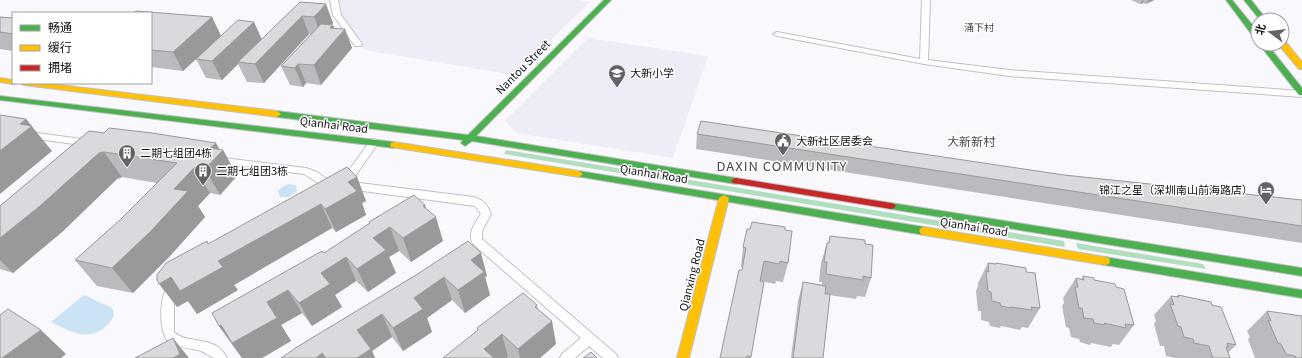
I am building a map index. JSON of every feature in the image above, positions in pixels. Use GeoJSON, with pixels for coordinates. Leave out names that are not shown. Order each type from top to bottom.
{"type":"FeatureCollection","features":[{"type":"Feature","properties":{"kind":"main road","name":"Nantou Street"},"geometry":{"type":"LineString","coordinates":[[456,154],[469,138],[608,0]]}},
{"type":"Feature","properties":{"kind":"main road"},"geometry":{"type":"LineString","coordinates":[[1229,0],[1250,27]]}},
{"type":"Feature","properties":{"kind":"main road"},"geometry":{"type":"LineString","coordinates":[[1247,0],[1257,12]]}},
{"type":"Feature","properties":{"kind":"main road"},"geometry":{"type":"LineString","coordinates":[[1269,52],[1302,94]]}},
{"type":"Feature","properties":{"kind":"main road"},"geometry":{"type":"LineString","coordinates":[[1290,52],[1302,67]]}},
{"type":"Feature","properties":{"kind":"main road"},"geometry":{"type":"LineString","coordinates":[[0,80],[12,82]]}},
{"type":"Feature","properties":{"kind":"main road","name":"Qianhai Road"},"geometry":{"type":"LineString","coordinates":[[32,84],[469,138],[1302,272]]}},
{"type":"Feature","properties":{"kind":"main road","name":"Qianhai Road"},"geometry":{"type":"LineString","coordinates":[[0,98],[374,142],[456,154],[1302,294]]}},
{"type":"Feature","properties":{"kind":"main road","name":"Qianxing Road"},"geometry":{"type":"LineString","coordinates":[[683,358],[724,198]]}},
{"type":"Feature","properties":{"kind":"main road"},"geometry":{"type":"LineString","coordinates":[[1244,284],[1302,300]]}},
{"type":"Feature","properties":{"kind":"street"},"geometry":{"type":"LineString","coordinates":[[334,0],[337,15],[358,44]]}},
{"type":"Feature","properties":{"kind":"street"},"geometry":{"type":"LineString","coordinates":[[924,62],[926,0]]}},
{"type":"Feature","properties":{"kind":"street"},"geometry":{"type":"LineString","coordinates":[[777,34],[924,62],[1009,73],[1302,94]]}},
{"type":"Feature","properties":{"kind":"street"},"geometry":{"type":"LineString","coordinates":[[0,131],[98,144]]}},
{"type":"Feature","properties":{"kind":"street"},"geometry":{"type":"LineString","coordinates":[[322,196],[340,187],[374,142]]}},
{"type":"Feature","properties":{"kind":"street"},"geometry":{"type":"LineString","coordinates":[[206,158],[306,171],[340,187],[474,201],[483,207],[486,214],[476,232],[474,244],[612,358]]}},
{"type":"Feature","properties":{"kind":"street"},"geometry":{"type":"LineString","coordinates":[[182,278],[170,292],[168,298],[168,332],[171,337],[176,340],[201,344],[212,349],[221,358]]}},
{"type":"Feature","properties":{"kind":"street"},"geometry":{"type":"LineString","coordinates":[[566,358],[589,339]]}},
{"type":"Feature","properties":{"kind":"shaded area"},"geometry":{"type":"Polygon","coordinates":[[[339,0],[578,0],[590,2],[514,75],[365,50],[330,12],[341,10],[339,0]]]}},
{"type":"Feature","properties":{"kind":"shaded area","name":"大新小学"},"geometry":{"type":"Polygon","coordinates":[[[588,38],[708,56],[673,158],[517,133],[510,127],[506,120],[588,38]]]}},
{"type":"Feature","properties":{"kind":"green space"},"geometry":{"type":"Polygon","coordinates":[[[506,150],[1064,241],[1065,247],[504,154],[506,150]]]}},
{"type":"Feature","properties":{"kind":"green space"},"geometry":{"type":"Polygon","coordinates":[[[1076,243],[1203,264],[1206,269],[1078,249],[1076,243]]]}},
{"type":"Feature","properties":{"kind":"water"},"geometry":{"type":"Polygon","coordinates":[[[288,184],[296,185],[297,191],[289,197],[280,197],[278,191],[288,184]]]}},
{"type":"Feature","properties":{"kind":"water"},"geometry":{"type":"Polygon","coordinates":[[[84,295],[112,308],[114,312],[113,317],[103,329],[96,333],[81,334],[51,322],[84,295]]]}},
{"type":"Feature","properties":{"kind":"building"},"geometry":{"type":"Polygon","coordinates":[[[300,2],[326,4],[314,17],[302,16],[255,64],[238,62],[300,2]]]}},
{"type":"Feature","properties":{"kind":"building"},"geometry":{"type":"Polygon","coordinates":[[[152,12],[212,17],[173,52],[152,50],[152,12]]]}},
{"type":"Feature","properties":{"kind":"building"},"geometry":{"type":"Polygon","coordinates":[[[0,17],[12,18],[12,34],[0,32],[0,17]]]}},
{"type":"Feature","properties":{"kind":"building"},"geometry":{"type":"Polygon","coordinates":[[[238,20],[254,22],[212,61],[196,59],[238,20]]]}},
{"type":"Feature","properties":{"kind":"building"},"geometry":{"type":"Polygon","coordinates":[[[321,24],[333,25],[330,28],[345,29],[314,65],[298,64],[295,68],[281,66],[321,24]]]}},
{"type":"Feature","properties":{"kind":"building"},"geometry":{"type":"Polygon","coordinates":[[[0,115],[26,119],[20,124],[32,126],[0,151],[0,115]]]}},
{"type":"Feature","properties":{"kind":"building"},"geometry":{"type":"Polygon","coordinates":[[[701,121],[1064,175],[1302,200],[1302,226],[697,134],[701,121]]]}},
{"type":"Feature","properties":{"kind":"building"},"geometry":{"type":"Polygon","coordinates":[[[109,128],[216,143],[210,148],[223,150],[205,169],[194,168],[174,189],[188,191],[151,231],[112,268],[75,260],[121,219],[177,163],[104,152],[99,153],[40,206],[0,238],[0,206],[89,131],[104,133],[109,128]]]}},
{"type":"Feature","properties":{"kind":"building"},"geometry":{"type":"Polygon","coordinates":[[[347,167],[357,177],[348,182],[357,191],[325,209],[321,204],[218,261],[223,267],[180,291],[171,277],[159,284],[157,275],[166,263],[207,241],[208,244],[347,167]]]}},
{"type":"Feature","properties":{"kind":"building"},"geometry":{"type":"Polygon","coordinates":[[[414,195],[425,205],[423,206],[436,217],[403,238],[390,227],[373,238],[386,250],[357,269],[346,257],[321,273],[330,284],[299,303],[288,290],[267,302],[277,318],[232,343],[221,325],[219,326],[212,313],[322,251],[324,253],[370,223],[369,222],[414,195]]]}},
{"type":"Feature","properties":{"kind":"building"},"geometry":{"type":"Polygon","coordinates":[[[752,222],[785,227],[785,230],[792,231],[788,263],[780,261],[779,264],[764,261],[760,281],[764,282],[751,357],[720,358],[739,270],[742,270],[746,248],[743,247],[747,229],[750,229],[752,222]]]}},
{"type":"Feature","properties":{"kind":"building"},"geometry":{"type":"Polygon","coordinates":[[[830,236],[865,240],[865,244],[873,245],[871,278],[863,276],[863,280],[826,274],[827,262],[824,262],[827,243],[829,243],[830,236]]]}},
{"type":"Feature","properties":{"kind":"building"},"geometry":{"type":"Polygon","coordinates":[[[468,241],[481,253],[471,260],[484,272],[458,290],[444,277],[414,298],[423,309],[393,328],[382,314],[357,330],[371,349],[357,358],[326,358],[322,353],[316,358],[281,358],[416,275],[468,241]]]}},
{"type":"Feature","properties":{"kind":"building"},"geometry":{"type":"Polygon","coordinates":[[[988,263],[1026,268],[1026,272],[1035,273],[1040,308],[1031,307],[1032,310],[1011,308],[1001,306],[1000,303],[992,301],[991,292],[988,291],[986,271],[989,272],[988,263]]]}},
{"type":"Feature","properties":{"kind":"building"},"geometry":{"type":"Polygon","coordinates":[[[1083,276],[1094,278],[1094,280],[1115,284],[1116,287],[1124,289],[1134,325],[1125,324],[1126,328],[1104,323],[1105,325],[1094,323],[1093,319],[1084,318],[1082,308],[1079,308],[1075,287],[1078,287],[1076,278],[1084,280],[1083,276]]]}},
{"type":"Feature","properties":{"kind":"building"},"geometry":{"type":"Polygon","coordinates":[[[803,282],[826,286],[825,294],[830,294],[823,358],[793,358],[803,282]]]}},
{"type":"Feature","properties":{"kind":"building"},"geometry":{"type":"Polygon","coordinates":[[[523,293],[537,305],[535,307],[552,321],[518,349],[502,334],[484,349],[494,358],[443,358],[478,330],[477,328],[523,293]]]}},
{"type":"Feature","properties":{"kind":"building"},"geometry":{"type":"Polygon","coordinates":[[[1178,295],[1211,302],[1212,305],[1221,307],[1236,345],[1227,343],[1228,347],[1226,347],[1230,358],[1213,358],[1209,346],[1194,343],[1193,339],[1184,337],[1181,327],[1178,326],[1170,304],[1174,305],[1171,296],[1179,297],[1178,295]]]}},
{"type":"Feature","properties":{"kind":"building"},"geometry":{"type":"Polygon","coordinates":[[[8,309],[41,330],[0,358],[0,315],[8,309]]]}},
{"type":"Feature","properties":{"kind":"building"},"geometry":{"type":"Polygon","coordinates":[[[1267,311],[1302,316],[1302,358],[1296,358],[1295,356],[1286,354],[1281,344],[1278,343],[1268,320],[1271,321],[1267,311]]]}},
{"type":"Feature","properties":{"kind":"building"},"geometry":{"type":"Polygon","coordinates":[[[173,338],[180,354],[173,358],[135,358],[173,338]]]}},
{"type":"Feature","properties":{"kind":"building"},"geometry":{"type":"Polygon","coordinates":[[[591,352],[597,358],[583,358],[591,352]]]}},
{"type":"Feature","properties":{"kind":"traffic: fast"},"geometry":{"type":"LineString","coordinates":[[465,143],[608,0]]}},
{"type":"Feature","properties":{"kind":"traffic: fast"},"geometry":{"type":"LineString","coordinates":[[1229,0],[1250,27]]}},
{"type":"Feature","properties":{"kind":"traffic: fast"},"geometry":{"type":"LineString","coordinates":[[1247,0],[1257,12]]}},
{"type":"Feature","properties":{"kind":"traffic: fast"},"geometry":{"type":"LineString","coordinates":[[1269,52],[1302,93]]}},
{"type":"Feature","properties":{"kind":"traffic: fast"},"geometry":{"type":"LineString","coordinates":[[0,98],[394,145]]}},
{"type":"Feature","properties":{"kind":"traffic: fast"},"geometry":{"type":"LineString","coordinates":[[277,114],[469,138],[736,181]]}},
{"type":"Feature","properties":{"kind":"traffic: fast"},"geometry":{"type":"LineString","coordinates":[[579,174],[924,231]]}},
{"type":"Feature","properties":{"kind":"traffic: fast"},"geometry":{"type":"LineString","coordinates":[[891,206],[1302,272]]}},
{"type":"Feature","properties":{"kind":"traffic: fast"},"geometry":{"type":"LineString","coordinates":[[1105,261],[1302,294]]}},
{"type":"Feature","properties":{"kind":"traffic: slow"},"geometry":{"type":"LineString","coordinates":[[1290,52],[1302,67]]}},
{"type":"Feature","properties":{"kind":"traffic: slow"},"geometry":{"type":"LineString","coordinates":[[0,80],[12,82]]}},
{"type":"Feature","properties":{"kind":"traffic: slow"},"geometry":{"type":"LineString","coordinates":[[32,84],[277,114]]}},
{"type":"Feature","properties":{"kind":"traffic: slow"},"geometry":{"type":"LineString","coordinates":[[394,145],[579,174]]}},
{"type":"Feature","properties":{"kind":"traffic: slow"},"geometry":{"type":"LineString","coordinates":[[683,358],[724,198]]}},
{"type":"Feature","properties":{"kind":"traffic: slow"},"geometry":{"type":"LineString","coordinates":[[924,231],[1105,261]]}},
{"type":"Feature","properties":{"kind":"traffic: jam"},"geometry":{"type":"LineString","coordinates":[[736,181],[891,206]]}},
{"type":"Feature","properties":{"kind":"place","name":"大新小学"},"geometry":{"type":"Point","coordinates":[617,88]}},
{"type":"Feature","properties":{"kind":"place","name":"大新社区居委会"},"geometry":{"type":"Point","coordinates":[783,156]}},
{"type":"Feature","properties":{"kind":"place","name":"二期七组团4栋"},"geometry":{"type":"Point","coordinates":[127,168]}},
{"type":"Feature","properties":{"kind":"place","name":"二期七组团3栋"},"geometry":{"type":"Point","coordinates":[203,186]}},
{"type":"Feature","properties":{"kind":"place","name":"锦江之星（深圳南山前海路店）"},"geometry":{"type":"Point","coordinates":[1266,205]}},
{"type":"Feature","properties":{"kind":"district","name":"涌下村"},"geometry":{"type":"Point","coordinates":[979,27]}},
{"type":"Feature","properties":{"kind":"district","name":"大新新村"},"geometry":{"type":"Point","coordinates":[971,142]}},
{"type":"Feature","properties":{"kind":"district","name":"DAXIN COMMUNITY"},"geometry":{"type":"Point","coordinates":[782,166]}}]}
